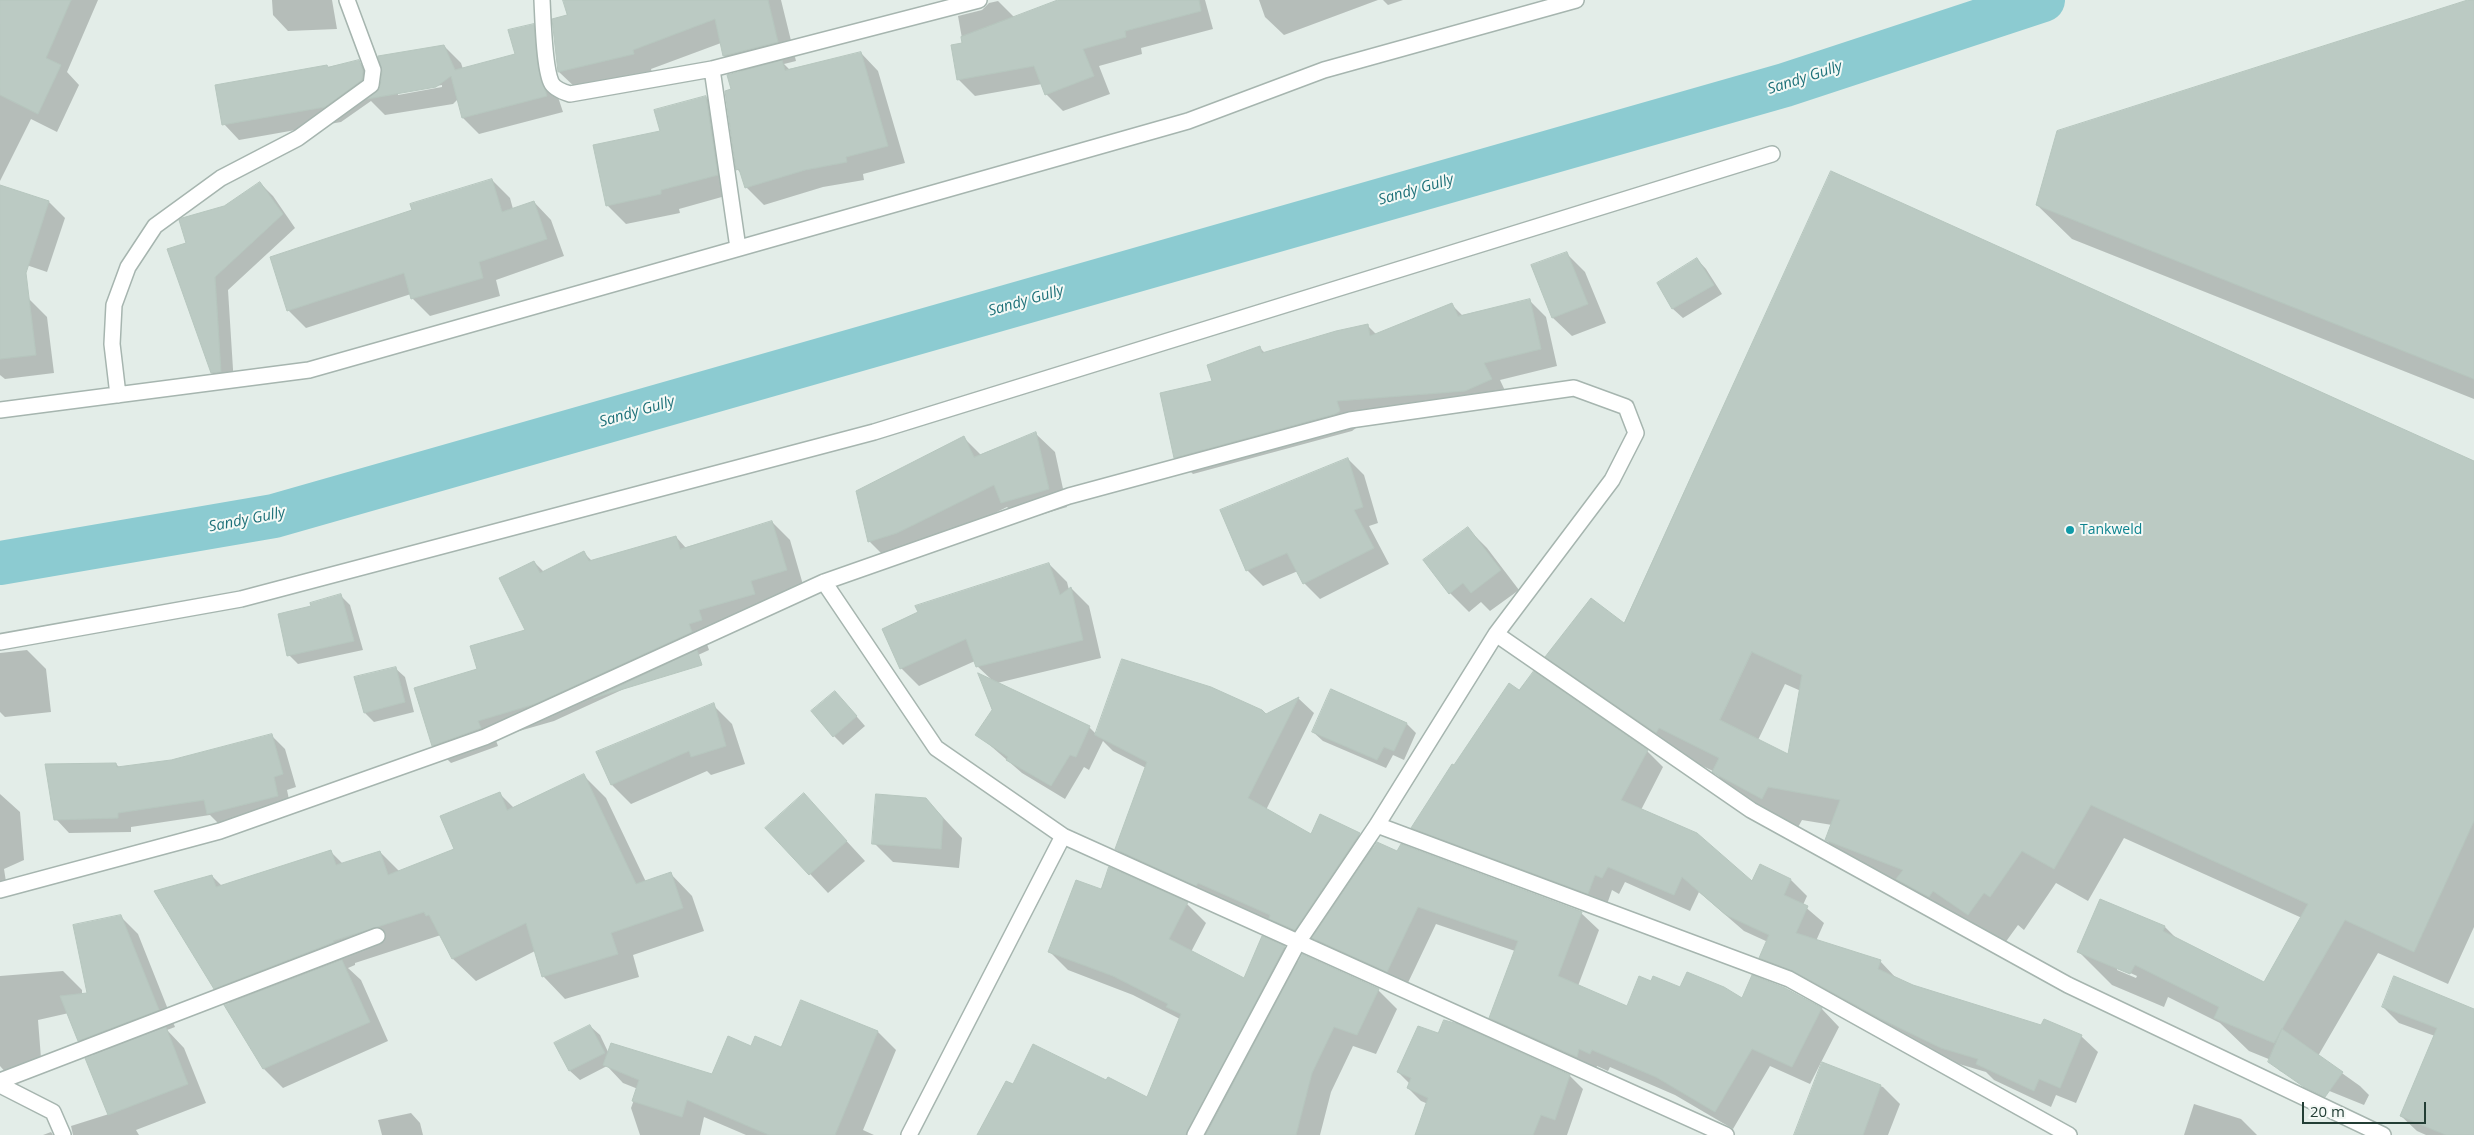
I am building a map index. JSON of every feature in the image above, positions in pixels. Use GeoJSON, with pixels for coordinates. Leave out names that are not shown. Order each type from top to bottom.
{"type":"FeatureCollection","features":[{"type":"Feature","properties":{"kind":"street"},"geometry":{"type":"LineString","coordinates":[[118,394],[112,344],[114,305],[128,267],[155,226],[221,178],[298,138],[371,85],[373,70],[347,0]]}},
{"type":"Feature","properties":{"kind":"street"},"geometry":{"type":"LineString","coordinates":[[542,0],[545,47],[551,83],[560,92],[570,94],[712,69],[979,0]]}},
{"type":"Feature","properties":{"kind":"street"},"geometry":{"type":"LineString","coordinates":[[0,410],[309,370],[1188,121],[1324,70],[1576,0]]}},
{"type":"Feature","properties":{"kind":"street"},"geometry":{"type":"LineString","coordinates":[[712,69],[738,248]]}},
{"type":"Feature","properties":{"kind":"street"},"geometry":{"type":"LineString","coordinates":[[0,642],[241,599],[874,432],[1772,154]]}},
{"type":"Feature","properties":{"kind":"street"},"geometry":{"type":"LineString","coordinates":[[0,890],[220,831],[485,737],[824,582],[1069,496],[1350,420],[1574,388],[1626,407],[1636,433],[1612,480],[1496,634],[1377,825],[1298,942],[1195,1135]]}},
{"type":"Feature","properties":{"kind":"street"},"geometry":{"type":"LineString","coordinates":[[824,582],[936,748],[1063,836],[1726,1135]]}},
{"type":"Feature","properties":{"kind":"street"},"geometry":{"type":"LineString","coordinates":[[1496,634],[1751,810],[2068,985],[2383,1135]]}},
{"type":"Feature","properties":{"kind":"street"},"geometry":{"type":"LineString","coordinates":[[1377,825],[1789,979],[2069,1135]]}},
{"type":"Feature","properties":{"kind":"street"},"geometry":{"type":"LineString","coordinates":[[910,1135],[1063,836]]}},
{"type":"Feature","properties":{"kind":"street"},"geometry":{"type":"LineString","coordinates":[[0,1080],[378,936]]}},
{"type":"Feature","properties":{"kind":"street"},"geometry":{"type":"LineString","coordinates":[[0,1084],[53,1112],[63,1135]]}},
{"type":"Feature","properties":{"kind":"building"},"geometry":{"type":"Polygon","coordinates":[[[0,0],[71,0],[46,58],[61,65],[38,114],[0,95],[0,0]]]}},
{"type":"Feature","properties":{"kind":"building"},"geometry":{"type":"Polygon","coordinates":[[[563,0],[768,0],[778,42],[723,56],[715,19],[633,50],[634,54],[558,72],[552,19],[567,15],[563,0]]]}},
{"type":"Feature","properties":{"kind":"building"},"geometry":{"type":"Polygon","coordinates":[[[1058,0],[1199,0],[1201,11],[1125,31],[1126,37],[1083,49],[1094,76],[1045,95],[1034,66],[957,80],[951,45],[962,43],[961,37],[1058,0]]]}},
{"type":"Feature","properties":{"kind":"building"},"geometry":{"type":"Polygon","coordinates":[[[2468,0],[2474,0],[2474,379],[2036,205],[2057,131],[2468,0]]]}},
{"type":"Feature","properties":{"kind":"building"},"geometry":{"type":"Polygon","coordinates":[[[534,24],[538,67],[547,96],[462,118],[451,76],[436,87],[367,99],[380,87],[382,71],[378,56],[444,45],[455,70],[515,54],[508,30],[534,24]]]}},
{"type":"Feature","properties":{"kind":"building"},"geometry":{"type":"Polygon","coordinates":[[[861,52],[888,146],[846,157],[847,162],[805,170],[745,188],[739,169],[736,170],[725,91],[731,89],[727,75],[782,60],[785,70],[861,52]]]}},
{"type":"Feature","properties":{"kind":"building"},"geometry":{"type":"Polygon","coordinates":[[[359,60],[363,71],[362,80],[325,107],[222,125],[215,85],[327,65],[328,67],[359,60]]]}},
{"type":"Feature","properties":{"kind":"building"},"geometry":{"type":"Polygon","coordinates":[[[706,96],[718,175],[661,190],[661,194],[606,206],[593,145],[660,131],[654,110],[706,96]]]}},
{"type":"Feature","properties":{"kind":"building","name":"Tankweld"},"geometry":{"type":"Polygon","coordinates":[[[1831,171],[2474,461],[2474,821],[2414,952],[2345,920],[2274,1043],[2214,1018],[2219,1007],[2135,965],[2130,974],[2077,952],[2100,899],[2165,926],[2163,931],[2264,982],[2308,904],[2091,805],[2054,869],[2022,851],[1990,897],[1984,893],[1968,915],[1933,891],[1929,897],[1896,879],[1903,870],[1825,840],[1840,800],[1768,787],[1762,799],[1712,772],[1719,758],[1659,728],[1656,733],[1545,657],[1591,598],[1624,623],[1831,171]],[[1752,652],[1720,720],[1788,754],[1802,675],[1752,652]]]}},
{"type":"Feature","properties":{"kind":"building"},"geometry":{"type":"Polygon","coordinates":[[[492,179],[502,212],[534,201],[547,239],[479,262],[483,278],[411,299],[404,273],[287,311],[270,257],[412,210],[410,204],[492,179]]]}},
{"type":"Feature","properties":{"kind":"building"},"geometry":{"type":"Polygon","coordinates":[[[260,182],[283,214],[215,277],[221,372],[211,373],[167,249],[186,243],[179,220],[224,206],[260,182]]]}},
{"type":"Feature","properties":{"kind":"building"},"geometry":{"type":"Polygon","coordinates":[[[0,185],[49,201],[26,273],[36,355],[0,359],[0,185]]]}},
{"type":"Feature","properties":{"kind":"building"},"geometry":{"type":"Polygon","coordinates":[[[1567,252],[1588,304],[1552,318],[1531,265],[1567,252]]]}},
{"type":"Feature","properties":{"kind":"building"},"geometry":{"type":"Polygon","coordinates":[[[1697,258],[1714,285],[1672,309],[1657,283],[1697,258]]]}},
{"type":"Feature","properties":{"kind":"building"},"geometry":{"type":"Polygon","coordinates":[[[1530,299],[1541,349],[1484,363],[1492,379],[1465,391],[1337,401],[1340,411],[1335,414],[1174,458],[1160,393],[1212,381],[1207,365],[1260,346],[1262,353],[1336,331],[1368,324],[1370,336],[1452,303],[1458,316],[1530,299]]]}},
{"type":"Feature","properties":{"kind":"building"},"geometry":{"type":"Polygon","coordinates":[[[1036,432],[1049,489],[1001,503],[994,485],[897,533],[868,542],[856,491],[964,436],[974,457],[1036,432]]]}},
{"type":"Feature","properties":{"kind":"building"},"geometry":{"type":"Polygon","coordinates":[[[1348,458],[1363,507],[1354,510],[1374,548],[1303,584],[1287,553],[1246,571],[1220,510],[1348,458]]]}},
{"type":"Feature","properties":{"kind":"building"},"geometry":{"type":"Polygon","coordinates":[[[772,521],[787,570],[751,581],[755,594],[699,610],[702,620],[689,624],[692,632],[535,704],[478,721],[481,728],[432,746],[414,688],[477,669],[470,646],[525,630],[499,578],[534,561],[540,573],[584,551],[589,561],[676,536],[680,549],[772,521]]]}},
{"type":"Feature","properties":{"kind":"building"},"geometry":{"type":"Polygon","coordinates":[[[1468,527],[1501,570],[1471,593],[1463,583],[1449,594],[1423,560],[1468,527]]]}},
{"type":"Feature","properties":{"kind":"building"},"geometry":{"type":"Polygon","coordinates":[[[1049,563],[1060,595],[1071,587],[1083,640],[976,667],[966,639],[900,669],[882,629],[918,612],[915,606],[1049,563]]]}},
{"type":"Feature","properties":{"kind":"building"},"geometry":{"type":"Polygon","coordinates":[[[341,594],[354,641],[287,656],[278,614],[311,606],[310,603],[341,594]]]}},
{"type":"Feature","properties":{"kind":"building"},"geometry":{"type":"Polygon","coordinates":[[[697,650],[702,665],[594,698],[697,650]]]}},
{"type":"Feature","properties":{"kind":"building"},"geometry":{"type":"Polygon","coordinates":[[[1122,659],[1211,687],[1262,710],[1266,714],[1299,697],[1248,798],[1311,834],[1320,814],[1360,833],[1295,930],[1269,919],[1270,915],[1198,883],[1196,886],[1115,849],[1147,762],[1095,735],[1122,659]]]}},
{"type":"Feature","properties":{"kind":"building"},"geometry":{"type":"Polygon","coordinates":[[[396,667],[405,702],[364,713],[354,677],[396,667]]]}},
{"type":"Feature","properties":{"kind":"building"},"geometry":{"type":"Polygon","coordinates":[[[1534,671],[1648,750],[1621,800],[1697,833],[1752,881],[1760,864],[1791,879],[1784,895],[1808,906],[1796,933],[1881,960],[1878,969],[1913,985],[2041,1025],[2044,1019],[2082,1035],[2060,1088],[2039,1079],[2034,1091],[1976,1064],[1978,1059],[1941,1048],[1881,1019],[1793,971],[1759,958],[1769,935],[1726,915],[1682,877],[1674,895],[1608,867],[1602,878],[1595,875],[1588,894],[1411,828],[1452,764],[1454,765],[1509,683],[1519,690],[1534,671]]]}},
{"type":"Feature","properties":{"kind":"building"},"geometry":{"type":"Polygon","coordinates":[[[978,673],[1090,726],[1076,757],[1070,755],[1051,786],[1006,760],[1008,757],[975,735],[992,710],[978,673]]]}},
{"type":"Feature","properties":{"kind":"building"},"geometry":{"type":"Polygon","coordinates":[[[1331,689],[1407,723],[1394,751],[1384,747],[1377,760],[1312,732],[1331,689]]]}},
{"type":"Feature","properties":{"kind":"building"},"geometry":{"type":"Polygon","coordinates":[[[835,691],[857,716],[833,737],[811,711],[835,691]]]}},
{"type":"Feature","properties":{"kind":"building"},"geometry":{"type":"Polygon","coordinates":[[[714,703],[726,746],[691,757],[689,751],[611,785],[596,752],[714,703]]]}},
{"type":"Feature","properties":{"kind":"building"},"geometry":{"type":"Polygon","coordinates":[[[272,734],[283,774],[274,777],[278,796],[207,814],[204,800],[118,813],[118,818],[54,820],[45,764],[116,763],[117,767],[171,760],[272,734]]]}},
{"type":"Feature","properties":{"kind":"building"},"geometry":{"type":"Polygon","coordinates":[[[584,774],[636,884],[671,872],[683,908],[611,933],[618,954],[542,977],[526,923],[452,959],[429,915],[426,916],[424,912],[333,941],[214,989],[154,891],[212,875],[216,887],[331,850],[336,865],[380,851],[388,875],[454,849],[440,816],[500,792],[507,810],[584,774]]]}},
{"type":"Feature","properties":{"kind":"building"},"geometry":{"type":"Polygon","coordinates":[[[804,793],[847,841],[809,875],[765,828],[804,793]]]}},
{"type":"Feature","properties":{"kind":"building"},"geometry":{"type":"Polygon","coordinates":[[[876,794],[926,798],[943,818],[941,849],[872,844],[876,794]]]}},
{"type":"Feature","properties":{"kind":"building"},"geometry":{"type":"Polygon","coordinates":[[[1377,842],[1397,851],[1401,844],[1582,912],[1558,976],[1627,1006],[1639,976],[1651,981],[1653,976],[1680,987],[1687,972],[1724,987],[1742,998],[1752,975],[1785,988],[1822,1008],[1792,1067],[1752,1049],[1715,1112],[1656,1077],[1592,1050],[1590,1054],[1579,1049],[1577,1057],[1489,1018],[1518,941],[1418,907],[1387,972],[1312,938],[1377,842]]]}},
{"type":"Feature","properties":{"kind":"building"},"geometry":{"type":"Polygon","coordinates":[[[1109,867],[1188,902],[1169,939],[1244,978],[1262,936],[1285,946],[1186,1135],[977,1135],[1006,1081],[1013,1084],[1033,1044],[1106,1080],[1108,1077],[1147,1097],[1181,1014],[1166,1007],[1168,1004],[1113,976],[1048,952],[1076,880],[1101,889],[1109,867]]]}},
{"type":"Feature","properties":{"kind":"building"},"geometry":{"type":"Polygon","coordinates":[[[121,915],[159,1010],[78,1041],[60,996],[87,993],[73,925],[121,915]]]}},
{"type":"Feature","properties":{"kind":"building"},"geometry":{"type":"Polygon","coordinates":[[[1302,954],[1379,989],[1357,1035],[1334,1027],[1312,1073],[1296,1135],[1206,1135],[1302,954]]]}},
{"type":"Feature","properties":{"kind":"building"},"geometry":{"type":"Polygon","coordinates":[[[342,960],[370,1022],[263,1069],[224,1005],[342,960]]]}},
{"type":"Feature","properties":{"kind":"building"},"geometry":{"type":"Polygon","coordinates":[[[2394,976],[2474,1009],[2474,1135],[2446,1135],[2400,1116],[2437,1028],[2382,1007],[2394,976]]]}},
{"type":"Feature","properties":{"kind":"building"},"geometry":{"type":"Polygon","coordinates":[[[801,1000],[878,1031],[835,1135],[769,1135],[687,1100],[682,1117],[632,1101],[639,1080],[603,1065],[611,1043],[712,1074],[728,1036],[751,1046],[755,1036],[781,1047],[801,1000]]]}},
{"type":"Feature","properties":{"kind":"building"},"geometry":{"type":"Polygon","coordinates":[[[1444,1020],[1458,1024],[1570,1075],[1555,1120],[1541,1115],[1533,1135],[1415,1135],[1428,1098],[1407,1088],[1411,1078],[1397,1072],[1418,1026],[1438,1033],[1444,1020]]]}},
{"type":"Feature","properties":{"kind":"building"},"geometry":{"type":"Polygon","coordinates":[[[590,1025],[605,1053],[569,1071],[554,1043],[590,1025]]]}},
{"type":"Feature","properties":{"kind":"building"},"geometry":{"type":"Polygon","coordinates":[[[166,1027],[188,1084],[108,1115],[85,1058],[166,1027]]]}},
{"type":"Feature","properties":{"kind":"building"},"geometry":{"type":"Polygon","coordinates":[[[2282,1029],[2343,1072],[2325,1097],[2304,1087],[2268,1062],[2282,1029]]]}},
{"type":"Feature","properties":{"kind":"building"},"geometry":{"type":"Polygon","coordinates":[[[1822,1062],[1881,1085],[1863,1135],[1794,1135],[1822,1062]]]}},
{"type":"Feature","properties":{"kind":"waterway","name":"Sandy Gully"},"geometry":{"type":"LineString","coordinates":[[0,563],[274,516],[1785,85],[2043,0]]}},
{"type":"Feature","properties":{"kind":"place","name":"Tankweld"},"geometry":{"type":"Point","coordinates":[2070,530]}}]}
